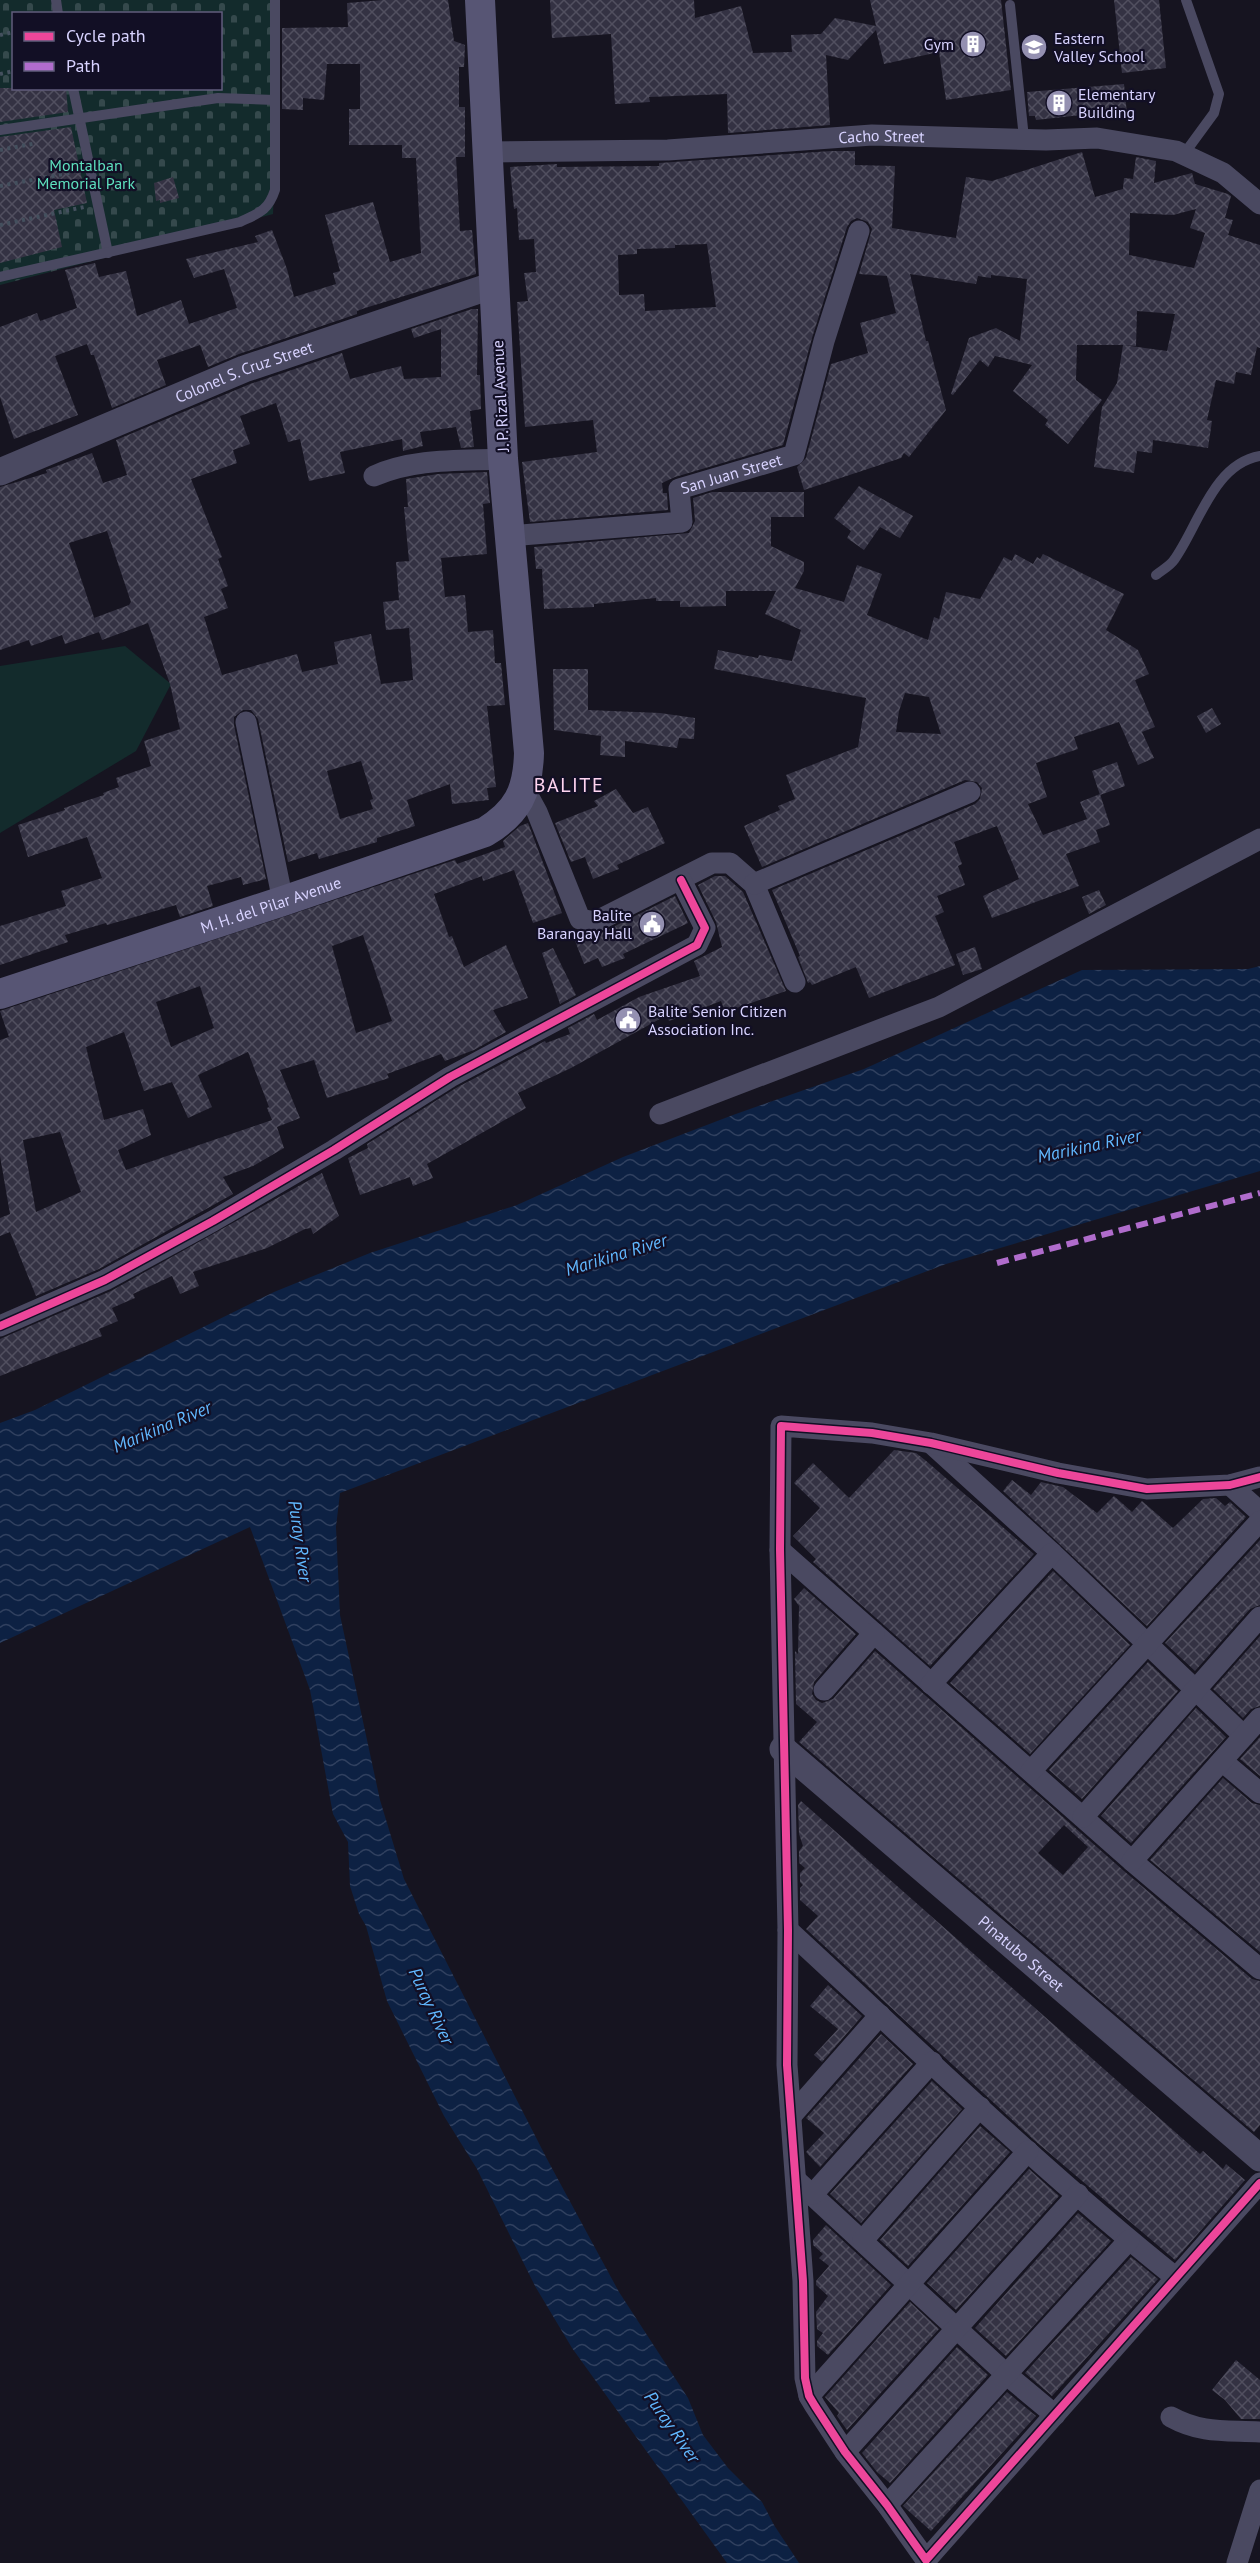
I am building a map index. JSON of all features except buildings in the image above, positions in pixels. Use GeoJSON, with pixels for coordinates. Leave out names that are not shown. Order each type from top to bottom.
{"type":"FeatureCollection","features":[{"type":"Feature","properties":{"kind":"main road","name":"J. P. Rizal Avenue"},"geometry":{"type":"LineString","coordinates":[[480,0],[503,459],[529,753],[529,772],[525,790]]}},
{"type":"Feature","properties":{"kind":"main road","name":"M. H. del Pilar Avenue"},"geometry":{"type":"LineString","coordinates":[[0,994],[485,832],[502,822],[515,807],[525,790]]}},
{"type":"Feature","properties":{"kind":"street","name":"Cacho Street"},"geometry":{"type":"LineString","coordinates":[[488,152],[668,150],[872,135],[1110,139],[1160,147],[1184,154],[1223,173],[1260,204]]}},
{"type":"Feature","properties":{"kind":"street","name":"San Juan Street"},"geometry":{"type":"LineString","coordinates":[[509,536],[682,522],[679,489],[794,455],[824,341],[859,231]]}},
{"type":"Feature","properties":{"kind":"street","name":"Colonel S. Cruz Street"},"geometry":{"type":"LineString","coordinates":[[0,472],[244,369],[494,285]]}},
{"type":"Feature","properties":{"kind":"street"},"geometry":{"type":"LineString","coordinates":[[374,476],[393,468],[417,464],[503,459]]}},
{"type":"Feature","properties":{"kind":"street"},"geometry":{"type":"LineString","coordinates":[[246,722],[283,901]]}},
{"type":"Feature","properties":{"kind":"street"},"geometry":{"type":"LineString","coordinates":[[525,790],[537,812],[580,919],[595,922],[712,863],[730,863],[754,884],[795,982]]}},
{"type":"Feature","properties":{"kind":"street"},"geometry":{"type":"LineString","coordinates":[[754,884],[970,792]]}},
{"type":"Feature","properties":{"kind":"street"},"geometry":{"type":"LineString","coordinates":[[660,1114],[939,1007],[1260,839]]}},
{"type":"Feature","properties":{"kind":"street"},"geometry":{"type":"LineString","coordinates":[[0,1326],[105,1280],[223,1215],[450,1077],[697,945],[705,928],[681,880]]}},
{"type":"Feature","properties":{"kind":"street"},"geometry":{"type":"LineString","coordinates":[[1260,1477],[1230,1485],[1147,1489],[1058,1473],[931,1443],[872,1433],[781,1426],[780,1550],[788,1930],[788,2065],[791,2116],[805,2188],[806,2378],[809,2396],[845,2452],[887,2505],[926,2560],[1260,2183]]}},
{"type":"Feature","properties":{"kind":"street"},"geometry":{"type":"LineString","coordinates":[[931,1443],[1052,1553],[1244,1736]]}},
{"type":"Feature","properties":{"kind":"street"},"geometry":{"type":"LineString","coordinates":[[1230,1485],[1260,1512]]}},
{"type":"Feature","properties":{"kind":"street"},"geometry":{"type":"LineString","coordinates":[[1031,1772],[1260,1521]]}},
{"type":"Feature","properties":{"kind":"street"},"geometry":{"type":"LineString","coordinates":[[780,1550],[1132,1861],[1260,1969]]}},
{"type":"Feature","properties":{"kind":"street"},"geometry":{"type":"LineString","coordinates":[[931,1684],[1052,1553]]}},
{"type":"Feature","properties":{"kind":"street"},"geometry":{"type":"LineString","coordinates":[[1083,1817],[1260,1617]]}},
{"type":"Feature","properties":{"kind":"street"},"geometry":{"type":"LineString","coordinates":[[824,1689],[874,1633]]}},
{"type":"Feature","properties":{"kind":"street"},"geometry":{"type":"LineString","coordinates":[[1132,1861],[1260,1718]]}},
{"type":"Feature","properties":{"kind":"street","name":"Pinatubo Street"},"geometry":{"type":"LineString","coordinates":[[783,1749],[1260,2158]]}},
{"type":"Feature","properties":{"kind":"street"},"geometry":{"type":"LineString","coordinates":[[1222,1761],[1260,1793]]}},
{"type":"Feature","properties":{"kind":"street"},"geometry":{"type":"LineString","coordinates":[[788,1930],[1028,2151],[1128,2240],[1175,2277]]}},
{"type":"Feature","properties":{"kind":"street"},"geometry":{"type":"LineString","coordinates":[[791,2116],[880,2014]]}},
{"type":"Feature","properties":{"kind":"street"},"geometry":{"type":"LineString","coordinates":[[805,2188],[932,2062]]}},
{"type":"Feature","properties":{"kind":"street"},"geometry":{"type":"LineString","coordinates":[[862,2240],[980,2107]]}},
{"type":"Feature","properties":{"kind":"street"},"geometry":{"type":"LineString","coordinates":[[809,2396],[1028,2151]]}},
{"type":"Feature","properties":{"kind":"street"},"geometry":{"type":"LineString","coordinates":[[805,2188],[1007,2375],[1055,2415]]}},
{"type":"Feature","properties":{"kind":"street"},"geometry":{"type":"LineString","coordinates":[[845,2452],[1078,2194]]}},
{"type":"Feature","properties":{"kind":"street"},"geometry":{"type":"LineString","coordinates":[[887,2505],[1128,2240]]}},
{"type":"Feature","properties":{"kind":"street"},"geometry":{"type":"LineString","coordinates":[[1171,2417],[1186,2426],[1208,2431],[1260,2433]]}},
{"type":"Feature","properties":{"kind":"street"},"geometry":{"type":"LineString","coordinates":[[1237,2563],[1260,2490]]}},
{"type":"Feature","properties":{"kind":"lane"},"geometry":{"type":"LineString","coordinates":[[0,277],[240,222],[260,213],[270,204],[274,190],[275,0]]}},
{"type":"Feature","properties":{"kind":"lane"},"geometry":{"type":"LineString","coordinates":[[1184,154],[1214,113],[1219,94],[1186,0]]}},
{"type":"Feature","properties":{"kind":"lane"},"geometry":{"type":"LineString","coordinates":[[1010,5],[1024,138]]}},
{"type":"Feature","properties":{"kind":"lane"},"geometry":{"type":"LineString","coordinates":[[73,90],[108,253]]}},
{"type":"Feature","properties":{"kind":"lane"},"geometry":{"type":"LineString","coordinates":[[0,130],[218,98],[275,100]]}},
{"type":"Feature","properties":{"kind":"lane"},"geometry":{"type":"LineString","coordinates":[[1156,574],[1173,561],[1198,514],[1228,472],[1251,458],[1260,456]]}},
{"type":"Feature","properties":{"kind":"path"},"geometry":{"type":"LineString","coordinates":[[0,186],[90,168]]}},
{"type":"Feature","properties":{"kind":"path"},"geometry":{"type":"LineString","coordinates":[[0,225],[98,205]]}},
{"type":"Feature","properties":{"kind":"green space","name":"Montalban Memorial Park"},"geometry":{"type":"Polygon","coordinates":[[[0,0],[279,0],[273,214],[0,285],[0,0]]]}},
{"type":"Feature","properties":{"kind":"green space"},"geometry":{"type":"Polygon","coordinates":[[[125,646],[171,684],[136,751],[0,833],[0,666],[125,646]]]}},
{"type":"Feature","properties":{"kind":"water"},"geometry":{"type":"Polygon","coordinates":[[[1260,966],[1260,1171],[946,1264],[340,1493],[336,1527],[340,1615],[380,1800],[404,1879],[547,2159],[619,2292],[688,2398],[703,2435],[728,2468],[762,2502],[799,2563],[727,2563],[572,2348],[535,2286],[477,2169],[444,2116],[387,2001],[366,1926],[359,1914],[350,1886],[348,1842],[333,1814],[310,1690],[250,1527],[0,1643],[0,1423],[35,1410],[274,1292],[370,1253],[517,1205],[623,1157],[864,1069],[1082,970],[1248,969],[1260,966]]]}},
{"type":"Feature","properties":{"kind":"marked path"},"geometry":{"type":"LineString","coordinates":[[997,1263],[1260,1193]]}},
{"type":"Feature","properties":{"kind":"cycle path"},"geometry":{"type":"LineString","coordinates":[[0,1326],[105,1280],[213,1221],[334,1150],[450,1077],[697,945],[705,928],[681,880]]}},
{"type":"Feature","properties":{"kind":"cycle path"},"geometry":{"type":"LineString","coordinates":[[1260,1477],[1230,1485],[1147,1489],[1058,1473],[931,1443],[872,1433],[781,1426],[780,1550],[788,1930],[787,2065],[803,2281],[805,2378],[809,2396],[845,2452],[887,2505],[926,2560],[1260,2183]]}},
{"type":"Feature","properties":{"kind":"place","name":"Gym"},"geometry":{"type":"Point","coordinates":[973,44]}},
{"type":"Feature","properties":{"kind":"place","name":"Eastern Valley School"},"geometry":{"type":"Point","coordinates":[1034,47]}},
{"type":"Feature","properties":{"kind":"place","name":"Elementary Building"},"geometry":{"type":"Point","coordinates":[1059,103]}},
{"type":"Feature","properties":{"kind":"place","name":"Balite Barangay Hall"},"geometry":{"type":"Point","coordinates":[652,924]}},
{"type":"Feature","properties":{"kind":"place","name":"Balite Senior Citizen Association Inc."},"geometry":{"type":"Point","coordinates":[628,1020]}},
{"type":"Feature","properties":{"kind":"district","name":"BALITE"},"geometry":{"type":"Point","coordinates":[569,785]}},
{"type":"Feature","properties":{"kind":"water label","name":"Marikina River"},"geometry":{"type":"Point","coordinates":[1089,1146]}},
{"type":"Feature","properties":{"kind":"water label","name":"Marikina River"},"geometry":{"type":"Point","coordinates":[616,1255]}},
{"type":"Feature","properties":{"kind":"water label","name":"Marikina River"},"geometry":{"type":"Point","coordinates":[162,1427]}},
{"type":"Feature","properties":{"kind":"water label","name":"Puray River"},"geometry":{"type":"Point","coordinates":[300,1541]}},
{"type":"Feature","properties":{"kind":"water label","name":"Puray River"},"geometry":{"type":"Point","coordinates":[431,2006]}},
{"type":"Feature","properties":{"kind":"water label","name":"Puray River"},"geometry":{"type":"Point","coordinates":[672,2427]}}]}
